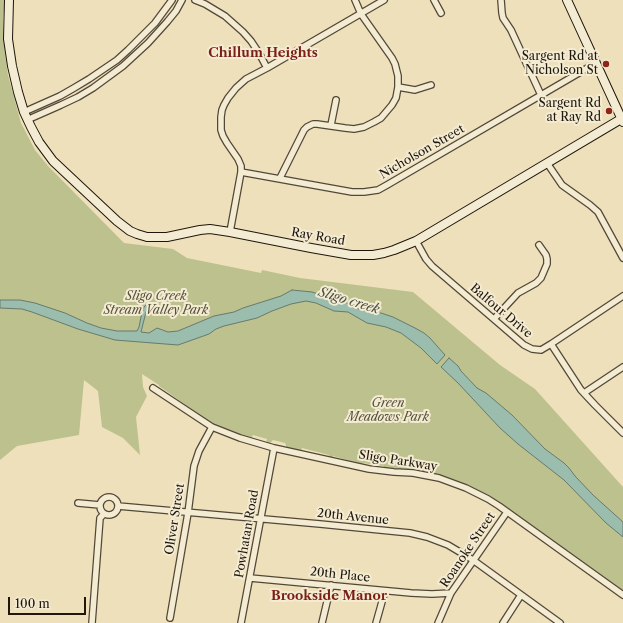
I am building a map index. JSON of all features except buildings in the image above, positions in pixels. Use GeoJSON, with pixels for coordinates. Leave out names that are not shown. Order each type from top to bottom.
{"type":"FeatureCollection","features":[{"type":"Feature","properties":{"kind":"street","name":"Ray Road"},"geometry":{"type":"LineString","coordinates":[[9,0],[8,28],[10,58],[24,112],[39,142],[52,161],[116,220],[130,231],[147,237],[175,236],[204,229],[230,232],[351,255],[373,255],[384,253],[416,241],[547,163],[622,121]]}},
{"type":"Feature","properties":{"kind":"street"},"geometry":{"type":"LineString","coordinates":[[24,112],[74,88],[117,60],[155,23],[172,0]]}},
{"type":"Feature","properties":{"kind":"street"},"geometry":{"type":"LineString","coordinates":[[27,120],[61,106],[78,97],[94,88],[113,74],[153,38],[176,11],[182,0]]}},
{"type":"Feature","properties":{"kind":"street"},"geometry":{"type":"LineString","coordinates":[[195,0],[225,16],[243,32],[255,47],[267,68]]}},
{"type":"Feature","properties":{"kind":"street"},"geometry":{"type":"LineString","coordinates":[[280,178],[304,130],[307,127],[313,124],[354,129],[364,127],[381,118],[396,98],[398,76],[392,58],[361,14],[355,0]]}},
{"type":"Feature","properties":{"kind":"street"},"geometry":{"type":"LineString","coordinates":[[230,232],[241,166],[223,136],[221,124],[222,110],[228,98],[246,79],[384,0]]}},
{"type":"Feature","properties":{"kind":"street"},"geometry":{"type":"LineString","coordinates":[[434,0],[441,13]]}},
{"type":"Feature","properties":{"kind":"street"},"geometry":{"type":"LineString","coordinates":[[502,0],[503,18],[511,30],[541,95]]}},
{"type":"Feature","properties":{"kind":"street"},"geometry":{"type":"LineString","coordinates":[[567,0],[622,121]]}},
{"type":"Feature","properties":{"kind":"street","name":"Nicholson Street"},"geometry":{"type":"LineString","coordinates":[[241,172],[352,192],[378,190],[596,63]]}},
{"type":"Feature","properties":{"kind":"street"},"geometry":{"type":"LineString","coordinates":[[398,88],[415,90],[431,85]]}},
{"type":"Feature","properties":{"kind":"street"},"geometry":{"type":"LineString","coordinates":[[331,125],[336,100]]}},
{"type":"Feature","properties":{"kind":"street"},"geometry":{"type":"LineString","coordinates":[[547,163],[562,185],[598,212],[623,258]]}},
{"type":"Feature","properties":{"kind":"street","name":"Balfour Drive"},"geometry":{"type":"LineString","coordinates":[[416,241],[426,259],[432,266],[524,345],[530,348],[538,350],[544,348],[623,296]]}},
{"type":"Feature","properties":{"kind":"street"},"geometry":{"type":"LineString","coordinates":[[494,319],[518,293],[536,283],[541,278],[547,264],[547,259],[539,245]]}},
{"type":"Feature","properties":{"kind":"street"},"geometry":{"type":"LineString","coordinates":[[551,344],[584,393],[623,433]]}},
{"type":"Feature","properties":{"kind":"street"},"geometry":{"type":"LineString","coordinates":[[584,393],[623,367]]}},
{"type":"Feature","properties":{"kind":"street","name":"Sligo Parkway"},"geometry":{"type":"LineString","coordinates":[[153,388],[212,427],[234,436],[274,448],[369,468],[394,472],[414,473],[439,478],[476,492],[507,512],[623,595]]}},
{"type":"Feature","properties":{"kind":"street","name":"Oliver Street"},"geometry":{"type":"LineString","coordinates":[[170,618],[188,512],[194,466],[199,451],[212,427]]}},
{"type":"Feature","properties":{"kind":"street","name":"Powhatan Road"},"geometry":{"type":"LineString","coordinates":[[241,623],[274,448]]}},
{"type":"Feature","properties":{"kind":"street"},"geometry":{"type":"LineString","coordinates":[[109,497],[116,501],[118,506],[116,512],[109,515],[104,514],[100,510],[100,502],[104,498],[109,497]]}},
{"type":"Feature","properties":{"kind":"street"},"geometry":{"type":"LineString","coordinates":[[78,503],[100,505]]}},
{"type":"Feature","properties":{"kind":"street","name":"20th Avenue"},"geometry":{"type":"LineString","coordinates":[[118,506],[410,533],[427,537],[441,542],[473,560],[560,623]]}},
{"type":"Feature","properties":{"kind":"street","name":"Roanoke Street"},"geometry":{"type":"LineString","coordinates":[[438,623],[451,593],[507,512]]}},
{"type":"Feature","properties":{"kind":"street"},"geometry":{"type":"LineString","coordinates":[[92,623],[100,518],[104,514]]}},
{"type":"Feature","properties":{"kind":"street","name":"20th Place"},"geometry":{"type":"LineString","coordinates":[[250,578],[385,591],[432,594],[451,593]]}},
{"type":"Feature","properties":{"kind":"street"},"geometry":{"type":"LineString","coordinates":[[322,623],[331,586]]}},
{"type":"Feature","properties":{"kind":"street"},"geometry":{"type":"LineString","coordinates":[[376,623],[385,591]]}},
{"type":"Feature","properties":{"kind":"street"},"geometry":{"type":"LineString","coordinates":[[503,623],[520,595]]}},
{"type":"Feature","properties":{"kind":"green space"},"geometry":{"type":"Polygon","coordinates":[[[0,0],[5,0],[3,33],[5,54],[8,75],[21,123],[35,150],[48,166],[124,243],[173,249],[187,258],[261,273],[262,270],[300,278],[413,292],[500,365],[535,389],[623,487],[623,591],[490,496],[468,485],[443,477],[384,469],[384,466],[363,463],[362,465],[354,464],[355,462],[333,456],[332,459],[328,458],[329,455],[302,448],[301,451],[286,447],[285,443],[273,440],[270,443],[266,443],[267,439],[253,435],[251,439],[210,422],[142,374],[143,387],[147,396],[136,417],[140,455],[123,438],[102,427],[98,391],[84,380],[79,435],[17,446],[0,460],[0,0]]]}},
{"type":"Feature","properties":{"kind":"shaded area"},"geometry":{"type":"Polygon","coordinates":[[[292,290],[312,292],[334,299],[338,297],[354,308],[393,317],[424,333],[445,355],[437,364],[421,348],[401,333],[386,327],[367,323],[348,312],[334,311],[316,303],[306,301],[291,304],[257,318],[224,326],[209,334],[178,345],[115,340],[78,329],[22,309],[0,308],[0,300],[20,300],[35,303],[65,313],[101,328],[117,331],[137,331],[144,307],[149,302],[152,304],[146,312],[141,332],[149,333],[157,328],[168,332],[178,331],[214,316],[234,312],[281,296],[292,290]]]}},
{"type":"Feature","properties":{"kind":"shaded area"},"geometry":{"type":"Polygon","coordinates":[[[449,358],[477,388],[486,393],[512,415],[545,449],[564,463],[593,495],[623,522],[623,537],[606,523],[564,480],[500,428],[441,367],[449,358]]]}},
{"type":"Feature","properties":{"kind":"place","name":"Sargent Rd at Nicholson St"},"geometry":{"type":"Point","coordinates":[606,64]}},
{"type":"Feature","properties":{"kind":"place","name":"Sargent Rd at Ray Rd"},"geometry":{"type":"Point","coordinates":[609,111]}},
{"type":"Feature","properties":{"kind":"district","name":"Chillum Heights"},"geometry":{"type":"Point","coordinates":[263,53]}},
{"type":"Feature","properties":{"kind":"district","name":"Brookside Manor"},"geometry":{"type":"Point","coordinates":[329,596]}},
{"type":"Feature","properties":{"kind":"park label","name":"Sligo Creek Stream Valley Park"},"geometry":{"type":"Point","coordinates":[156,304]}},
{"type":"Feature","properties":{"kind":"park label","name":"Green Meadows Park"},"geometry":{"type":"Point","coordinates":[388,411]}},
{"type":"Feature","properties":{"kind":"water label","name":"Sligo creek"},"geometry":{"type":"Point","coordinates":[349,301]}}]}
